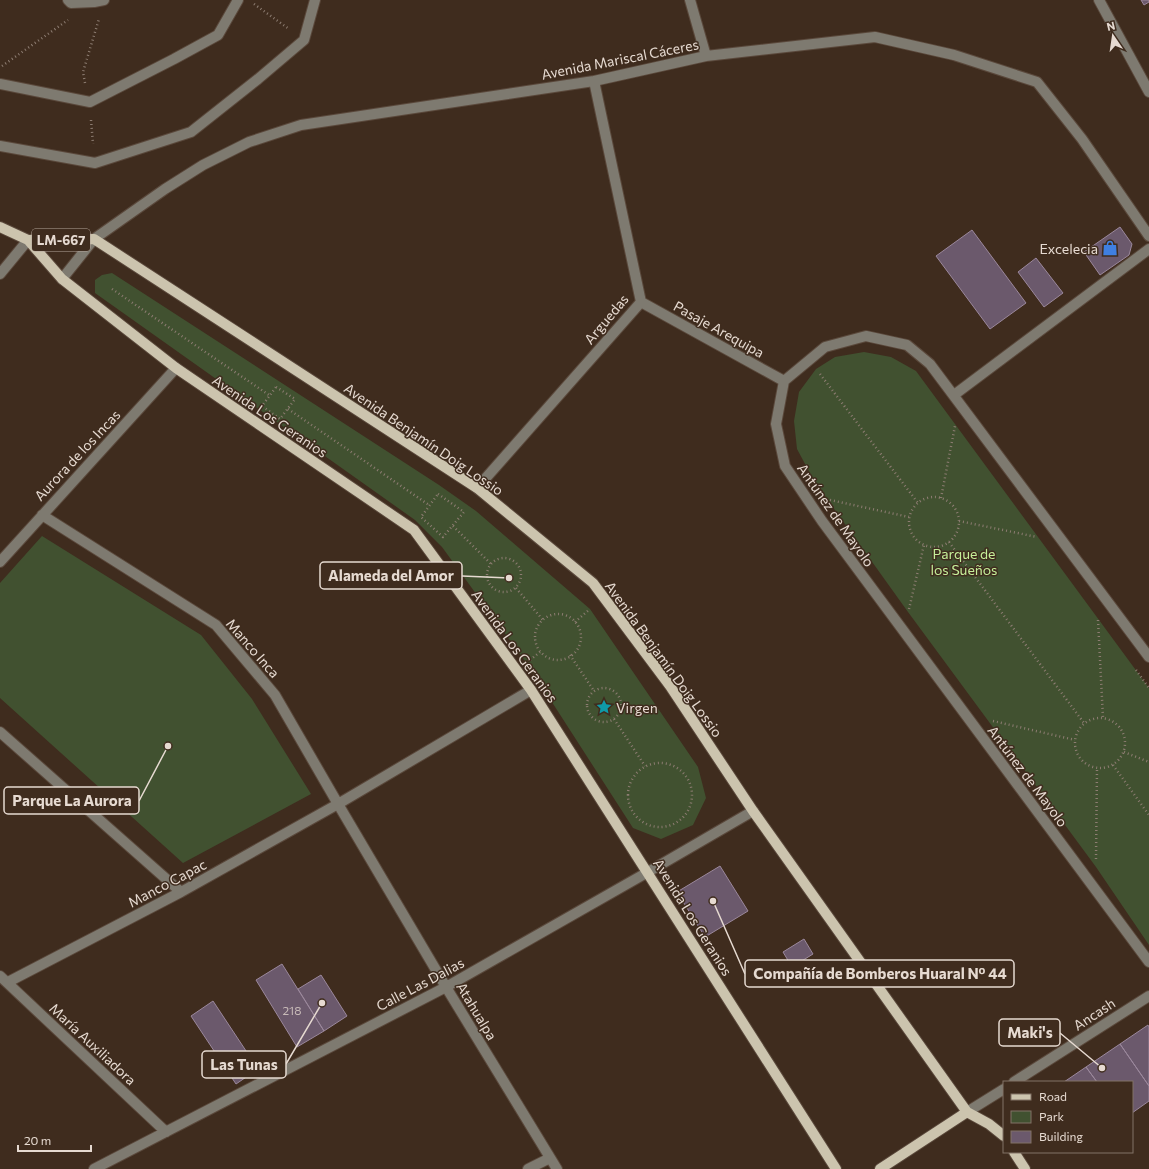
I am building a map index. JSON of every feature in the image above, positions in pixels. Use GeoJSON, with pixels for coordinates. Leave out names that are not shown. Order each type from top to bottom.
{"type":"FeatureCollection","features":[{"type":"Feature","properties":{"kind":"main road","name":"Avenida Los Geranios"},"geometry":{"type":"LineString","coordinates":[[0,227],[28,240],[62,279],[176,368],[414,530],[531,690],[836,1169]]}},
{"type":"Feature","properties":{"kind":"main road","name":"Avenida Los Geranios"},"geometry":{"type":"LineString","coordinates":[[28,240],[94,239]]}},
{"type":"Feature","properties":{"kind":"main road","name":"Avenida Benjamín Doig Lossio"},"geometry":{"type":"LineString","coordinates":[[94,239],[476,488],[593,583],[670,686],[753,811],[967,1112],[989,1124],[1003,1135]]}},
{"type":"Feature","properties":{"kind":"main road"},"geometry":{"type":"LineString","coordinates":[[880,1169],[967,1112]]}},
{"type":"Feature","properties":{"kind":"main road"},"geometry":{"type":"LineString","coordinates":[[1015,1153],[1025,1169]]}},
{"type":"Feature","properties":{"kind":"street"},"geometry":{"type":"LineString","coordinates":[[68,0],[71,3],[104,0]]}},
{"type":"Feature","properties":{"kind":"street"},"geometry":{"type":"LineString","coordinates":[[0,84],[90,102],[218,35],[238,0]]}},
{"type":"Feature","properties":{"kind":"street"},"geometry":{"type":"LineString","coordinates":[[0,146],[95,163],[191,132],[258,79],[304,40],[315,0]]}},
{"type":"Feature","properties":{"kind":"street"},"geometry":{"type":"LineString","coordinates":[[690,0],[706,56]]}},
{"type":"Feature","properties":{"kind":"street"},"geometry":{"type":"LineString","coordinates":[[1098,0],[1149,92]]}},
{"type":"Feature","properties":{"kind":"street","name":"Avenida Mariscal Cáceres"},"geometry":{"type":"LineString","coordinates":[[62,279],[94,239],[165,189],[203,165],[249,142],[301,125],[594,81],[706,56],[875,37],[954,55],[1037,82],[1082,139],[1149,236]]}},
{"type":"Feature","properties":{"kind":"street","name":"Arguedas"},"geometry":{"type":"LineString","coordinates":[[476,488],[641,302],[594,81]]}},
{"type":"Feature","properties":{"kind":"street"},"geometry":{"type":"LineString","coordinates":[[0,274],[28,240]]}},
{"type":"Feature","properties":{"kind":"street"},"geometry":{"type":"LineString","coordinates":[[954,396],[1149,250]]}},
{"type":"Feature","properties":{"kind":"street","name":"Pasaje Arequipa"},"geometry":{"type":"LineString","coordinates":[[641,302],[784,381]]}},
{"type":"Feature","properties":{"kind":"street"},"geometry":{"type":"LineString","coordinates":[[784,381],[825,347],[866,336],[906,346],[930,364],[1149,657]]}},
{"type":"Feature","properties":{"kind":"street","name":"Aurora de los Incas"},"geometry":{"type":"LineString","coordinates":[[0,562],[176,368]]}},
{"type":"Feature","properties":{"kind":"street","name":"Antúnez de Mayolo"},"geometry":{"type":"LineString","coordinates":[[784,381],[776,424],[784,466],[822,521],[1149,962]]}},
{"type":"Feature","properties":{"kind":"street","name":"Manco Inca"},"geometry":{"type":"LineString","coordinates":[[42,515],[216,625],[276,695],[338,804]]}},
{"type":"Feature","properties":{"kind":"street","name":"Manco Capac"},"geometry":{"type":"LineString","coordinates":[[4,979],[181,892],[338,804],[531,690]]}},
{"type":"Feature","properties":{"kind":"street"},"geometry":{"type":"LineString","coordinates":[[0,732],[181,892]]}},
{"type":"Feature","properties":{"kind":"street","name":"Atahualpa"},"geometry":{"type":"LineString","coordinates":[[338,804],[446,987],[557,1169]]}},
{"type":"Feature","properties":{"kind":"street","name":"Calle Las Dalias"},"geometry":{"type":"LineString","coordinates":[[94,1169],[446,987],[753,811]]}},
{"type":"Feature","properties":{"kind":"street","name":"María Auxiliadora"},"geometry":{"type":"LineString","coordinates":[[4,979],[166,1132]]}},
{"type":"Feature","properties":{"kind":"street","name":"Ancash"},"geometry":{"type":"LineString","coordinates":[[1016,1081],[1149,996]]}},
{"type":"Feature","properties":{"kind":"street"},"geometry":{"type":"LineString","coordinates":[[967,1112],[1003,1090]]}},
{"type":"Feature","properties":{"kind":"street"},"geometry":{"type":"LineString","coordinates":[[528,1169],[550,1158]]}},
{"type":"Feature","properties":{"kind":"path"},"geometry":{"type":"LineString","coordinates":[[251,2],[304,40]]}},
{"type":"Feature","properties":{"kind":"path"},"geometry":{"type":"LineString","coordinates":[[0,68],[69,19]]}},
{"type":"Feature","properties":{"kind":"path"},"geometry":{"type":"LineString","coordinates":[[112,289],[269,395]]}},
{"type":"Feature","properties":{"kind":"path"},"geometry":{"type":"LineString","coordinates":[[816,369],[918,502]]}},
{"type":"Feature","properties":{"kind":"path"},"geometry":{"type":"LineString","coordinates":[[276,387],[296,399],[288,410],[280,420],[262,406],[276,387]]}},
{"type":"Feature","properties":{"kind":"path"},"geometry":{"type":"LineString","coordinates":[[288,410],[429,506]]}},
{"type":"Feature","properties":{"kind":"path"},"geometry":{"type":"LineString","coordinates":[[941,498],[955,424],[960,430]]}},
{"type":"Feature","properties":{"kind":"path"},"geometry":{"type":"LineString","coordinates":[[438,494],[464,512],[443,537],[421,517],[429,506],[438,494]]}},
{"type":"Feature","properties":{"kind":"path"},"geometry":{"type":"LineString","coordinates":[[933,497],[941,498],[954,507],[958,514],[958,529],[949,542],[937,546],[924,545],[917,541],[912,534],[909,525],[909,517],[912,509],[918,502],[933,497]]}},
{"type":"Feature","properties":{"kind":"path"},"geometry":{"type":"LineString","coordinates":[[828,499],[909,517]]}},
{"type":"Feature","properties":{"kind":"path"},"geometry":{"type":"LineString","coordinates":[[959,521],[1038,537],[1034,531]]}},
{"type":"Feature","properties":{"kind":"path"},"geometry":{"type":"LineString","coordinates":[[453,526],[491,564]]}},
{"type":"Feature","properties":{"kind":"path"},"geometry":{"type":"LineString","coordinates":[[949,542],[1084,723]]}},
{"type":"Feature","properties":{"kind":"path"},"geometry":{"type":"LineString","coordinates":[[908,612],[924,545]]}},
{"type":"Feature","properties":{"kind":"path"},"geometry":{"type":"LineString","coordinates":[[504,558],[515,561],[522,571],[521,582],[516,588],[508,592],[502,592],[492,587],[487,577],[487,571],[491,564],[504,558]]}},
{"type":"Feature","properties":{"kind":"path"},"geometry":{"type":"LineString","coordinates":[[516,588],[543,620]]}},
{"type":"Feature","properties":{"kind":"path"},"geometry":{"type":"LineString","coordinates":[[575,622],[590,609]]}},
{"type":"Feature","properties":{"kind":"path"},"geometry":{"type":"LineString","coordinates":[[559,614],[567,616],[575,622],[581,632],[581,640],[578,647],[570,655],[561,659],[553,659],[540,652],[536,645],[535,638],[536,630],[543,620],[551,615],[559,614]]}},
{"type":"Feature","properties":{"kind":"path"},"geometry":{"type":"LineString","coordinates":[[1103,625],[1098,619],[1103,718]]}},
{"type":"Feature","properties":{"kind":"path"},"geometry":{"type":"LineString","coordinates":[[526,663],[540,652]]}},
{"type":"Feature","properties":{"kind":"path"},"geometry":{"type":"LineString","coordinates":[[570,655],[594,691]]}},
{"type":"Feature","properties":{"kind":"path"},"geometry":{"type":"LineString","coordinates":[[1135,669],[1149,688]]}},
{"type":"Feature","properties":{"kind":"path"},"geometry":{"type":"LineString","coordinates":[[602,688],[608,688],[618,694],[622,704],[618,715],[609,722],[598,721],[589,714],[587,703],[594,691],[602,688]]}},
{"type":"Feature","properties":{"kind":"path"},"geometry":{"type":"LineString","coordinates":[[1096,718],[1103,718],[1111,719],[1117,723],[1125,736],[1126,744],[1120,759],[1113,765],[1105,768],[1097,768],[1089,766],[1078,755],[1075,748],[1075,740],[1079,728],[1084,723],[1096,718]]}},
{"type":"Feature","properties":{"kind":"path"},"geometry":{"type":"LineString","coordinates":[[614,719],[645,766]]}},
{"type":"Feature","properties":{"kind":"path"},"geometry":{"type":"LineString","coordinates":[[989,720],[1075,740]]}},
{"type":"Feature","properties":{"kind":"path"},"geometry":{"type":"LineString","coordinates":[[1124,752],[1149,762]]}},
{"type":"Feature","properties":{"kind":"path"},"geometry":{"type":"LineString","coordinates":[[655,762],[666,762],[676,766],[684,772],[690,781],[693,791],[689,811],[682,819],[673,825],[663,827],[644,823],[636,817],[630,808],[628,789],[631,780],[637,772],[645,766],[655,762]]}},
{"type":"Feature","properties":{"kind":"path"},"geometry":{"type":"LineString","coordinates":[[1113,765],[1149,815]]}},
{"type":"Feature","properties":{"kind":"path"},"geometry":{"type":"LineString","coordinates":[[1096,860],[1097,768]]}},
{"type":"Feature","properties":{"kind":"green space"},"geometry":{"type":"Polygon","coordinates":[[[112,273],[439,485],[476,511],[590,609],[698,767],[706,798],[693,825],[661,839],[633,828],[530,668],[442,547],[415,520],[95,293],[95,280],[102,275],[112,273]]]}},
{"type":"Feature","properties":{"kind":"green space","name":"Parque de los Sueños"},"geometry":{"type":"Polygon","coordinates":[[[864,352],[891,357],[916,371],[1149,688],[1149,945],[1096,867],[908,612],[827,499],[811,475],[797,449],[794,421],[799,392],[816,369],[835,357],[864,352]]]}},
{"type":"Feature","properties":{"kind":"green space"},"geometry":{"type":"Polygon","coordinates":[[[42,536],[201,635],[252,699],[311,794],[183,863],[0,698],[0,583],[42,536]]]}},
{"type":"Feature","properties":{"kind":"building"},"geometry":{"type":"Polygon","coordinates":[[[1141,0],[1149,0],[1149,2],[1144,5],[1141,0]]]}},
{"type":"Feature","properties":{"kind":"building","name":"Excelecia"},"geometry":{"type":"Polygon","coordinates":[[[1120,227],[1132,244],[1129,255],[1100,275],[1084,252],[1120,227]]]}},
{"type":"Feature","properties":{"kind":"building"},"geometry":{"type":"Polygon","coordinates":[[[972,230],[1026,303],[990,329],[936,256],[972,230]]]}},
{"type":"Feature","properties":{"kind":"building"},"geometry":{"type":"Polygon","coordinates":[[[1036,258],[1063,293],[1044,307],[1018,272],[1036,258]]]}},
{"type":"Feature","properties":{"kind":"building"},"geometry":{"type":"Polygon","coordinates":[[[720,866],[748,911],[705,937],[677,892],[720,866]]]}},
{"type":"Feature","properties":{"kind":"building"},"geometry":{"type":"Polygon","coordinates":[[[804,939],[813,954],[792,967],[783,952],[804,939]]]}},
{"type":"Feature","properties":{"kind":"building"},"geometry":{"type":"Polygon","coordinates":[[[282,964],[324,1031],[297,1047],[256,980],[282,964]]]}},
{"type":"Feature","properties":{"kind":"building"},"geometry":{"type":"Polygon","coordinates":[[[321,975],[347,1016],[324,1031],[298,989],[321,975]]]}},
{"type":"Feature","properties":{"kind":"building"},"geometry":{"type":"Polygon","coordinates":[[[213,1001],[258,1069],[236,1084],[191,1016],[213,1001]]]}},
{"type":"Feature","properties":{"kind":"building"},"geometry":{"type":"Polygon","coordinates":[[[1148,1025],[1149,1027],[1149,1086],[1120,1044],[1148,1025]]]}},
{"type":"Feature","properties":{"kind":"building"},"geometry":{"type":"Polygon","coordinates":[[[1120,1044],[1149,1086],[1149,1101],[1133,1112],[1133,1081],[1096,1081],[1086,1067],[1120,1044]]]}},
{"type":"Feature","properties":{"kind":"building"},"geometry":{"type":"Polygon","coordinates":[[[1086,1067],[1096,1081],[1065,1081],[1086,1067]]]}},
{"type":"Feature","properties":{"kind":"place","name":"Excelecia"},"geometry":{"type":"Point","coordinates":[1110,248]}},
{"type":"Feature","properties":{"kind":"place","name":"Alameda del Amor"},"geometry":{"type":"Point","coordinates":[509,578]}},
{"type":"Feature","properties":{"kind":"place","name":"Virgen"},"geometry":{"type":"Point","coordinates":[604,707]}},
{"type":"Feature","properties":{"kind":"place","name":"Parque La Aurora"},"geometry":{"type":"Point","coordinates":[168,746]}},
{"type":"Feature","properties":{"kind":"place","name":"Compañía de Bomberos Huaral Nº 44"},"geometry":{"type":"Point","coordinates":[713,901]}},
{"type":"Feature","properties":{"kind":"place","name":"Las Tunas"},"geometry":{"type":"Point","coordinates":[322,1003]}},
{"type":"Feature","properties":{"kind":"place","name":"Maki's"},"geometry":{"type":"Point","coordinates":[1102,1068]}}]}
